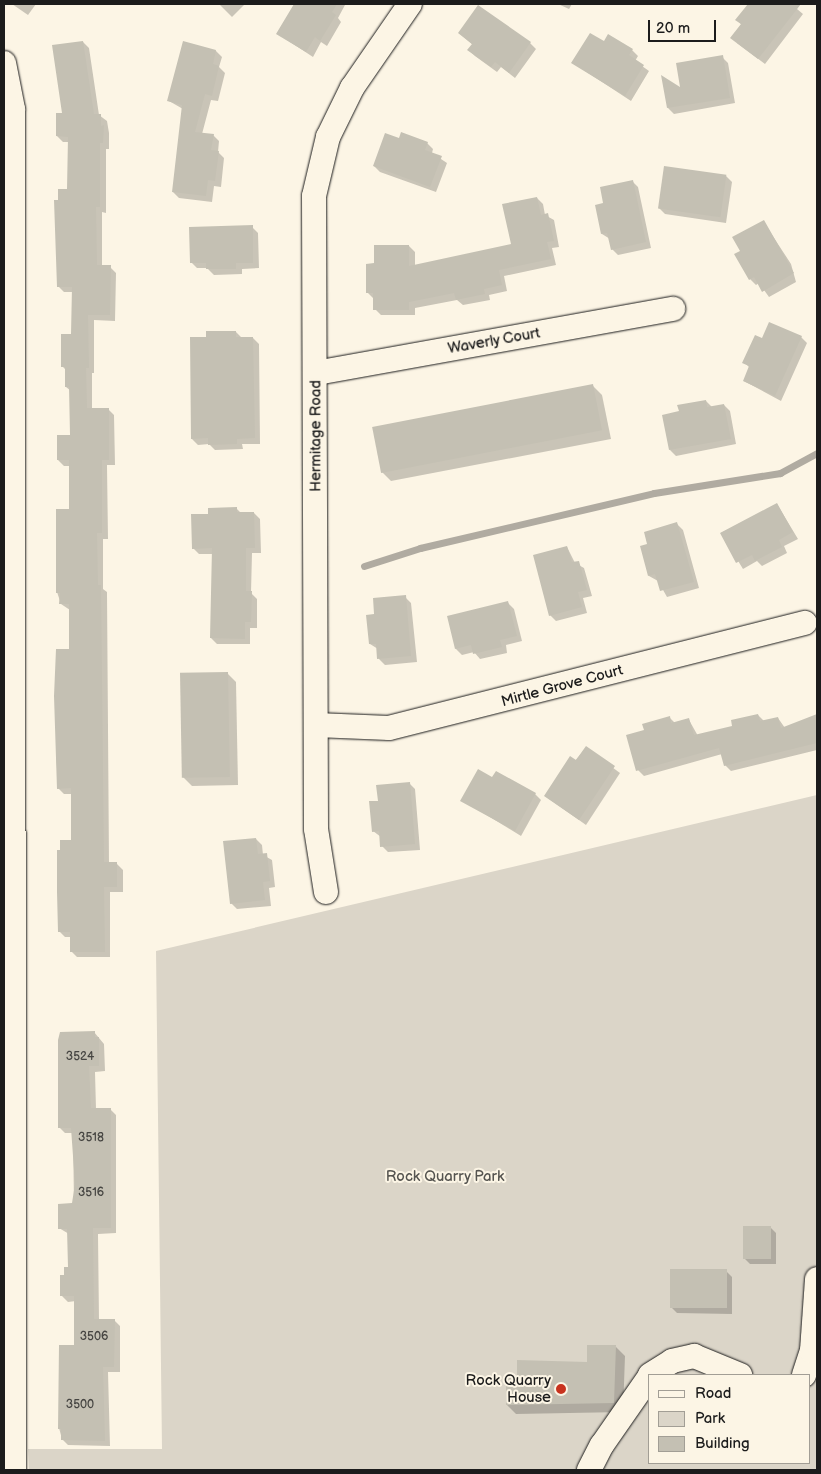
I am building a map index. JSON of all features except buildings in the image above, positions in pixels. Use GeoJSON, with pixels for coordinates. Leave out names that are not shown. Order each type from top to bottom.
{"type":"FeatureCollection","features":[{"type":"Feature","properties":{"kind":"street","name":"Hermitage Road"},"geometry":{"type":"LineString","coordinates":[[326,892],[316,829],[314,196],[328,137],[352,88],[410,4]]}},
{"type":"Feature","properties":{"kind":"street"},"geometry":{"type":"LineString","coordinates":[[4,63],[13,109],[8,519],[8,1146],[14,1470]]}},
{"type":"Feature","properties":{"kind":"street","name":"Waverly Court"},"geometry":{"type":"LineString","coordinates":[[316,373],[673,309]]}},
{"type":"Feature","properties":{"kind":"street","name":"Mirtle Grove Court"},"geometry":{"type":"LineString","coordinates":[[316,726],[389,728],[805,623]]}},
{"type":"Feature","properties":{"kind":"street"},"geometry":{"type":"LineString","coordinates":[[804,1374],[812,1351],[817,1279]]}},
{"type":"Feature","properties":{"kind":"street"},"geometry":{"type":"LineString","coordinates":[[651,1374],[672,1360],[694,1356],[738,1374]]}},
{"type":"Feature","properties":{"kind":"street"},"geometry":{"type":"LineString","coordinates":[[589,1470],[602,1445],[648,1378]]}},
{"type":"Feature","properties":{"kind":"green space","name":"Rock Quarry Park"},"geometry":{"type":"Polygon","coordinates":[[[817,795],[817,1470],[29,1470],[28,1449],[162,1449],[156,951],[817,795]]]}},
{"type":"Feature","properties":{"kind":"waterway"},"geometry":{"type":"LineString","coordinates":[[364,566],[420,548],[654,493],[780,473],[817,453]]}},
{"type":"Feature","properties":{"kind":"place","name":"Rock Quarry House"},"geometry":{"type":"Point","coordinates":[561,1389]}}]}
